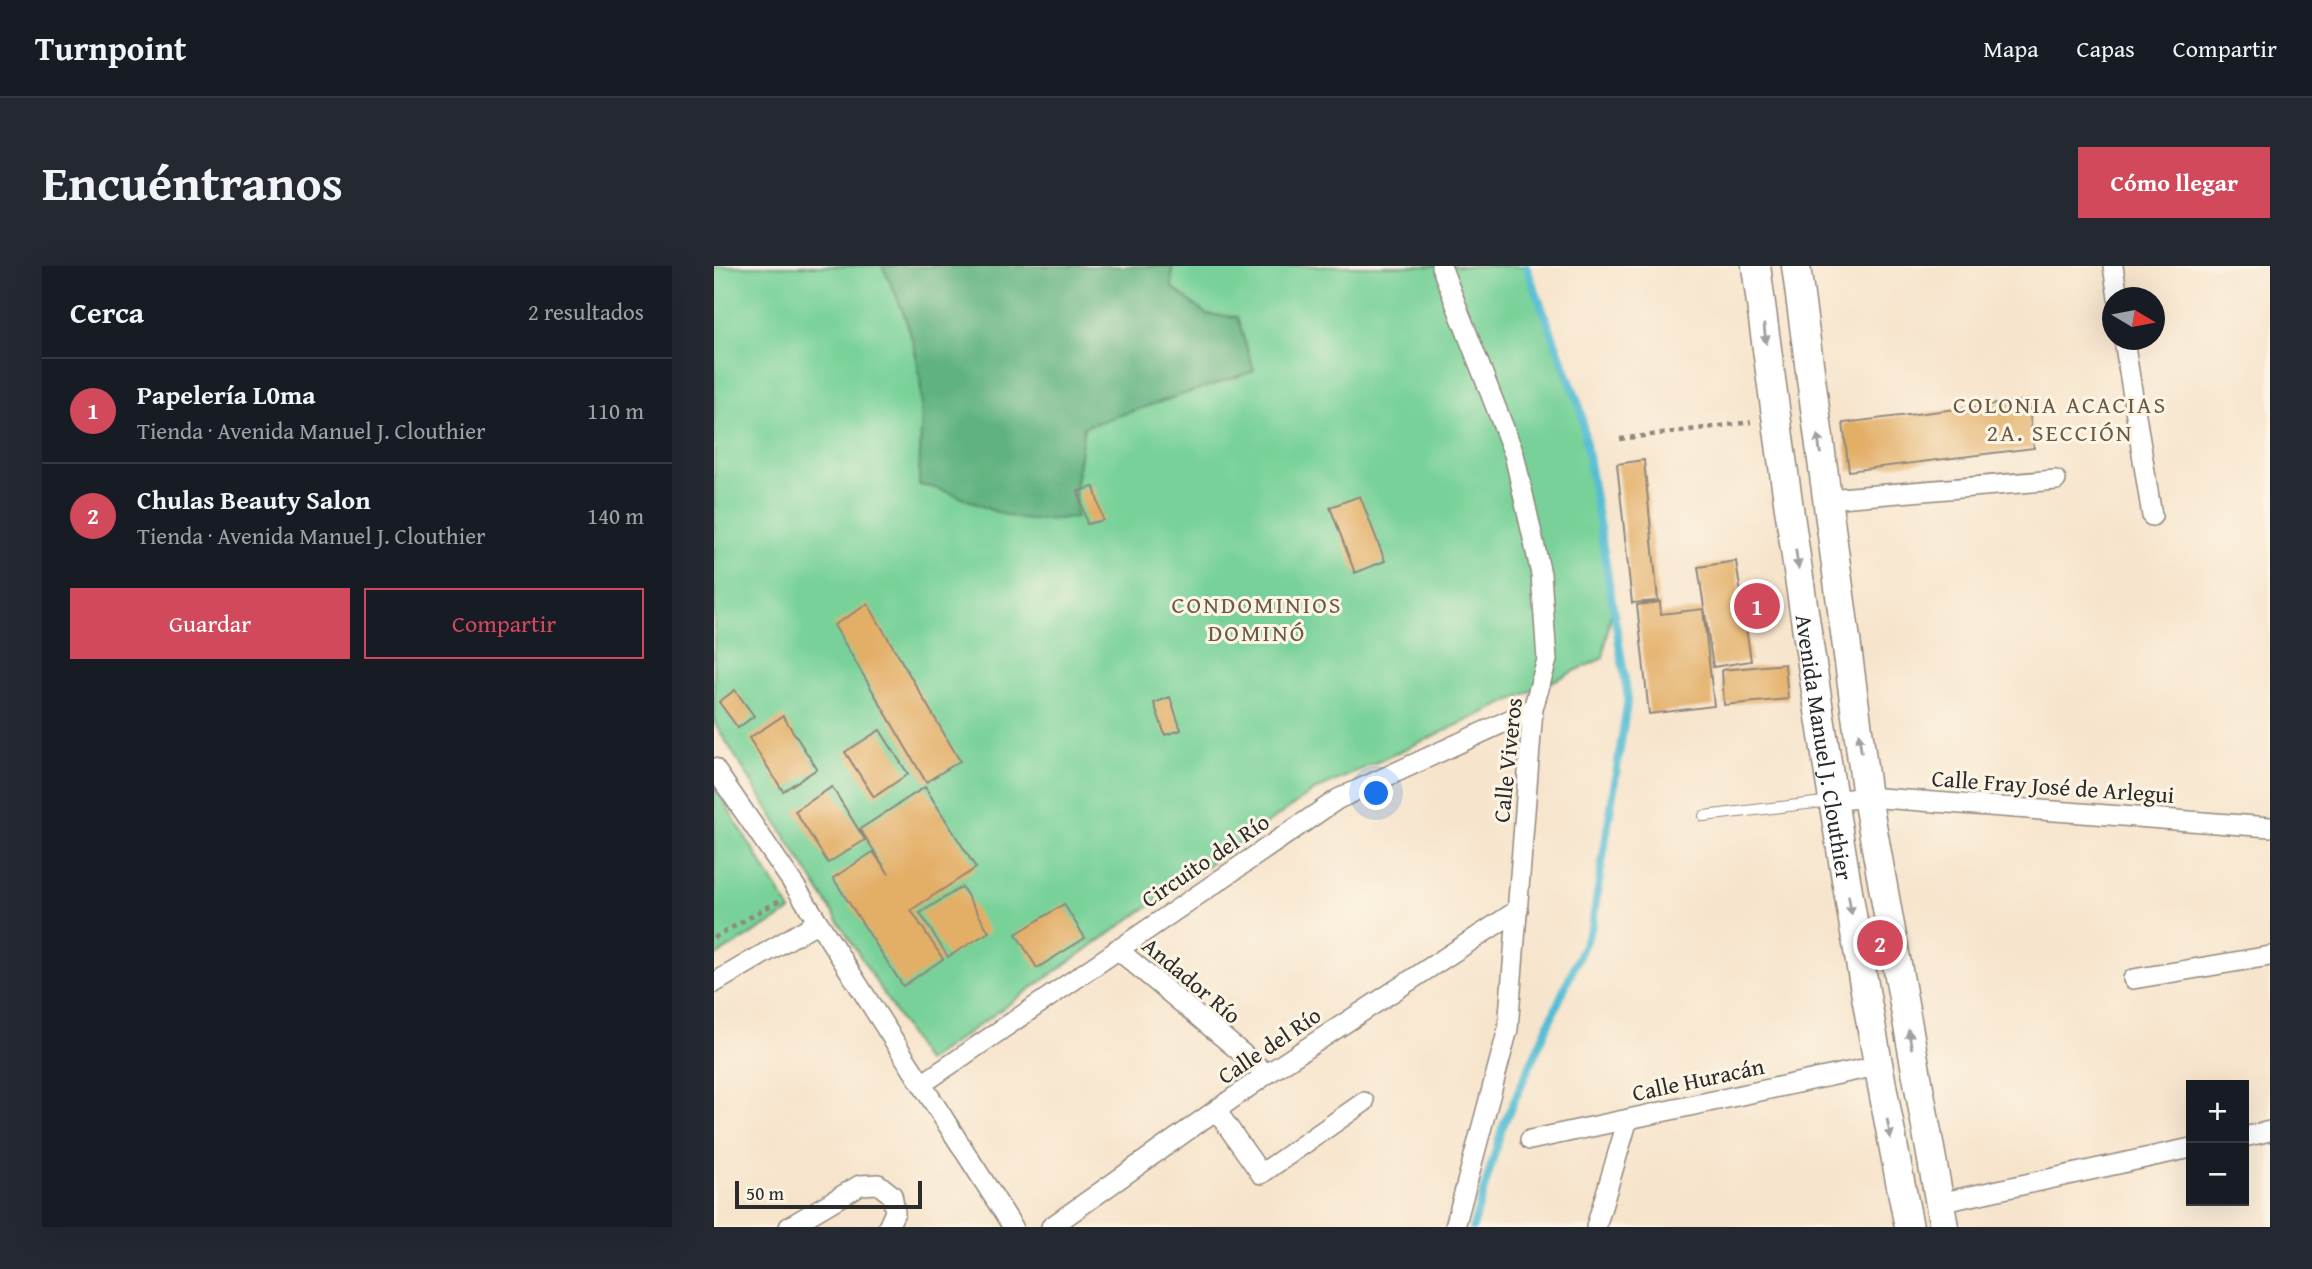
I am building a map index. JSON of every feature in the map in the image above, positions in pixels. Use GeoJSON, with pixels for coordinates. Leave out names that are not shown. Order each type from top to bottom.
{"type":"FeatureCollection","features":[{"type":"Feature","properties":{"kind":"main road","name":"Avenida Manuel J. Clouthier"},"geometry":{"type":"LineString","coordinates":[[1756,266],[1832,801],[1877,1066],[1909,1227]]}},
{"type":"Feature","properties":{"kind":"main road","name":"Avenida Manuel J. Clouthier"},"geometry":{"type":"LineString","coordinates":[[1796,266],[1867,797],[1941,1215]]}},
{"type":"Feature","properties":{"kind":"street","name":"Calle Viveros"},"geometry":{"type":"LineString","coordinates":[[1441,266],[1514,454],[1541,575],[1547,660],[1533,709],[1508,1029],[1455,1227]]}},
{"type":"Feature","properties":{"kind":"street"},"geometry":{"type":"LineString","coordinates":[[2113,266],[2116,287]]}},
{"type":"Feature","properties":{"kind":"street"},"geometry":{"type":"LineString","coordinates":[[2126,350],[2152,516]]}},
{"type":"Feature","properties":{"kind":"street"},"geometry":{"type":"LineString","coordinates":[[1827,499],[2056,480]]}},
{"type":"Feature","properties":{"kind":"street","name":"Circuito del Río"},"geometry":{"type":"LineString","coordinates":[[922,1084],[1338,799],[1533,709]]}},
{"type":"Feature","properties":{"kind":"street"},"geometry":{"type":"LineString","coordinates":[[714,768],[797,889],[1013,1227]]}},
{"type":"Feature","properties":{"kind":"street","name":"Calle Fray José de Arlegui"},"geometry":{"type":"LineString","coordinates":[[1832,801],[1867,797],[2270,827]]}},
{"type":"Feature","properties":{"kind":"street","name":"Calle del Río"},"geometry":{"type":"LineString","coordinates":[[1051,1227],[1267,1074],[1518,910]]}},
{"type":"Feature","properties":{"kind":"street"},"geometry":{"type":"LineString","coordinates":[[714,983],[818,922]]}},
{"type":"Feature","properties":{"kind":"street","name":"Andador Río"},"geometry":{"type":"LineString","coordinates":[[1118,949],[1267,1074]]}},
{"type":"Feature","properties":{"kind":"street"},"geometry":{"type":"LineString","coordinates":[[2133,979],[2270,956]]}},
{"type":"Feature","properties":{"kind":"street","name":"Calle Huracán"},"geometry":{"type":"LineString","coordinates":[[1530,1140],[1877,1066]]}},
{"type":"Feature","properties":{"kind":"street"},"geometry":{"type":"LineString","coordinates":[[1216,1110],[1261,1174],[1364,1102]]}},
{"type":"Feature","properties":{"kind":"street"},"geometry":{"type":"LineString","coordinates":[[1596,1227],[1629,1119]]}},
{"type":"Feature","properties":{"kind":"street"},"geometry":{"type":"LineString","coordinates":[[2249,1136],[2270,1131]]}},
{"type":"Feature","properties":{"kind":"street"},"geometry":{"type":"LineString","coordinates":[[1941,1215],[2186,1149]]}},
{"type":"Feature","properties":{"kind":"street"},"geometry":{"type":"LineString","coordinates":[[789,1227],[860,1185],[878,1184],[892,1195],[895,1212],[888,1227]]}},
{"type":"Feature","properties":{"kind":"lane"},"geometry":{"type":"LineString","coordinates":[[1704,816],[1832,801]]}},
{"type":"Feature","properties":{"kind":"path"},"geometry":{"type":"LineString","coordinates":[[1620,439],[1776,419]]}},
{"type":"Feature","properties":{"kind":"path"},"geometry":{"type":"LineString","coordinates":[[714,938],[797,889]]}},
{"type":"Feature","properties":{"kind":"green space"},"geometry":{"type":"Polygon","coordinates":[[[714,266],[1526,266],[1580,409],[1612,606],[1603,658],[1312,792],[926,1062],[714,722],[714,266]]]}},
{"type":"Feature","properties":{"kind":"green space"},"geometry":{"type":"Polygon","coordinates":[[[882,266],[1172,266],[1172,287],[1206,314],[1237,317],[1254,371],[1084,427],[1075,491],[1076,518],[1035,520],[1009,516],[945,491],[919,485],[920,375],[903,311],[882,266]]]}},
{"type":"Feature","properties":{"kind":"green space"},"geometry":{"type":"Polygon","coordinates":[[[714,786],[791,911],[714,957],[714,786]]]}},
{"type":"Feature","properties":{"kind":"building"},"geometry":{"type":"Polygon","coordinates":[[[2028,400],[2034,448],[1849,471],[1843,423],[2028,400]]]}},
{"type":"Feature","properties":{"kind":"building"},"geometry":{"type":"Polygon","coordinates":[[[1644,460],[1658,601],[1632,603],[1617,464],[1644,460]]]}},
{"type":"Feature","properties":{"kind":"building"},"geometry":{"type":"Polygon","coordinates":[[[1094,487],[1103,520],[1087,524],[1078,491],[1094,487]]]}},
{"type":"Feature","properties":{"kind":"building"},"geometry":{"type":"Polygon","coordinates":[[[1360,496],[1385,561],[1355,573],[1330,507],[1360,496]]]}},
{"type":"Feature","properties":{"kind":"building"},"geometry":{"type":"Polygon","coordinates":[[[1736,561],[1751,661],[1713,667],[1698,567],[1736,561]]]}},
{"type":"Feature","properties":{"kind":"building"},"geometry":{"type":"Polygon","coordinates":[[[1660,602],[1661,614],[1703,609],[1714,706],[1649,714],[1637,605],[1660,602]]]}},
{"type":"Feature","properties":{"kind":"building"},"geometry":{"type":"Polygon","coordinates":[[[868,604],[960,761],[926,782],[834,625],[868,604]]]}},
{"type":"Feature","properties":{"kind":"building"},"geometry":{"type":"Polygon","coordinates":[[[1785,664],[1788,699],[1724,705],[1722,670],[1785,664]]]}},
{"type":"Feature","properties":{"kind":"building"},"geometry":{"type":"Polygon","coordinates":[[[735,690],[754,716],[738,728],[719,702],[735,690]]]}},
{"type":"Feature","properties":{"kind":"building"},"geometry":{"type":"Polygon","coordinates":[[[1170,697],[1181,730],[1165,735],[1154,703],[1170,697]]]}},
{"type":"Feature","properties":{"kind":"building"},"geometry":{"type":"Polygon","coordinates":[[[783,716],[817,769],[783,791],[749,738],[783,716]]]}},
{"type":"Feature","properties":{"kind":"building"},"geometry":{"type":"Polygon","coordinates":[[[880,730],[908,774],[874,797],[845,752],[880,730]]]}},
{"type":"Feature","properties":{"kind":"building"},"geometry":{"type":"Polygon","coordinates":[[[832,787],[865,840],[828,863],[795,811],[832,787]]]}},
{"type":"Feature","properties":{"kind":"building"},"geometry":{"type":"Polygon","coordinates":[[[925,787],[976,868],[911,910],[943,959],[903,986],[833,878],[873,852],[889,874],[860,829],[925,787]]]}},
{"type":"Feature","properties":{"kind":"building"},"geometry":{"type":"Polygon","coordinates":[[[962,887],[989,932],[948,957],[920,913],[962,887]]]}},
{"type":"Feature","properties":{"kind":"building"},"geometry":{"type":"Polygon","coordinates":[[[1064,904],[1085,938],[1037,968],[1016,934],[1064,904]]]}},
{"type":"Feature","properties":{"kind":"waterway"},"geometry":{"type":"LineString","coordinates":[[1473,1227],[1502,1128],[1592,927],[1628,698],[1580,407],[1526,266]]}},
{"type":"Feature","properties":{"kind":"place","name":"Papelería L0ma"},"geometry":{"type":"Point","coordinates":[1757,606]}},
{"type":"Feature","properties":{"kind":"place","name":"Chulas Beauty Salon"},"geometry":{"type":"Point","coordinates":[1880,943]}},
{"type":"Feature","properties":{"kind":"district","name":"COLONIA ACACIAS 2A. SECCIÓN"},"geometry":{"type":"Point","coordinates":[2060,418]}},
{"type":"Feature","properties":{"kind":"district","name":"CONDOMINIOS DOMINÓ"},"geometry":{"type":"Point","coordinates":[1257,618]}}]}
